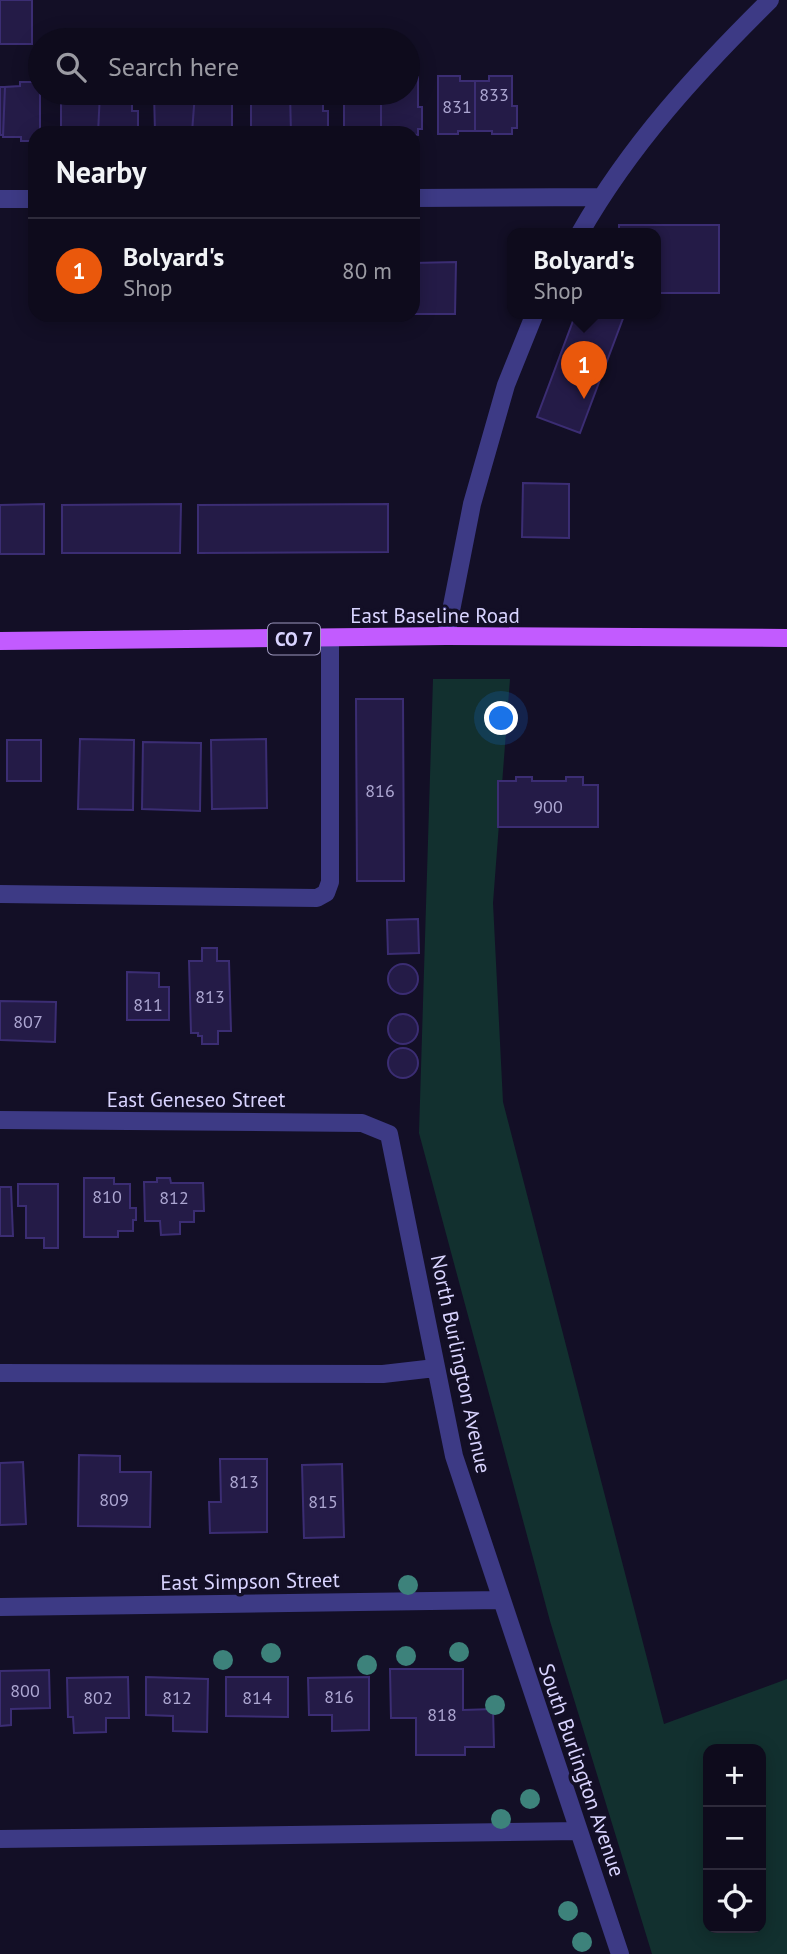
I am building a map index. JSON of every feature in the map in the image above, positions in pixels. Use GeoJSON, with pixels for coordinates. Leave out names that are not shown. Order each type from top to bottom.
{"type":"FeatureCollection","features":[{"type":"Feature","properties":{"kind":"main road","name":"East Baseline Road"},"geometry":{"type":"LineString","coordinates":[[0,641],[446,636],[787,638]]}},
{"type":"Feature","properties":{"kind":"street"},"geometry":{"type":"LineString","coordinates":[[583,228],[600,197],[660,116],[708,61],[770,0]]}},
{"type":"Feature","properties":{"kind":"street"},"geometry":{"type":"LineString","coordinates":[[420,198],[600,197]]}},
{"type":"Feature","properties":{"kind":"street"},"geometry":{"type":"LineString","coordinates":[[0,199],[28,199]]}},
{"type":"Feature","properties":{"kind":"street"},"geometry":{"type":"LineString","coordinates":[[446,636],[472,504],[506,385],[534,319]]}},
{"type":"Feature","properties":{"kind":"street"},"geometry":{"type":"LineString","coordinates":[[0,894],[317,898],[326,893],[330,882],[330,638]]}},
{"type":"Feature","properties":{"kind":"street","name":"East Geneseo Street"},"geometry":{"type":"LineString","coordinates":[[0,1120],[362,1123],[389,1134]]}},
{"type":"Feature","properties":{"kind":"street","name":"North Burlington Avenue"},"geometry":{"type":"LineString","coordinates":[[389,1134],[454,1456],[501,1600]]}},
{"type":"Feature","properties":{"kind":"street"},"geometry":{"type":"LineString","coordinates":[[0,1373],[383,1374],[435,1368]]}},
{"type":"Feature","properties":{"kind":"street","name":"East Simpson Street"},"geometry":{"type":"LineString","coordinates":[[0,1607],[501,1600]]}},
{"type":"Feature","properties":{"kind":"street","name":"South Burlington Avenue"},"geometry":{"type":"LineString","coordinates":[[501,1600],[620,1954]]}},
{"type":"Feature","properties":{"kind":"street"},"geometry":{"type":"LineString","coordinates":[[0,1839],[579,1831]]}},
{"type":"Feature","properties":{"kind":"green space"},"geometry":{"type":"Polygon","coordinates":[[[433,679],[510,679],[493,903],[503,1102],[664,1724],[787,1679],[787,1954],[652,1954],[550,1621],[419,1133],[433,679]]]}},
{"type":"Feature","properties":{"kind":"building"},"geometry":{"type":"Polygon","coordinates":[[[0,0],[32,0],[32,28],[28,28],[28,44],[0,44],[0,0]]]}},
{"type":"Feature","properties":{"kind":"building"},"geometry":{"type":"Polygon","coordinates":[[[438,76],[460,76],[460,81],[475,81],[475,131],[438,134],[438,76]]]}},
{"type":"Feature","properties":{"kind":"building"},"geometry":{"type":"Polygon","coordinates":[[[489,76],[512,76],[512,106],[517,106],[517,128],[512,128],[512,134],[475,131],[475,81],[489,81],[489,76]]]}},
{"type":"Feature","properties":{"kind":"building"},"geometry":{"type":"Polygon","coordinates":[[[20,82],[28,82],[28,105],[40,105],[40,126],[28,126],[28,141],[21,141],[21,137],[3,137],[5,87],[20,86],[20,82]]]}},
{"type":"Feature","properties":{"kind":"building"},"geometry":{"type":"Polygon","coordinates":[[[0,87],[5,87],[3,135],[0,135],[0,87]]]}},
{"type":"Feature","properties":{"kind":"building"},"geometry":{"type":"Polygon","coordinates":[[[61,105],[99,105],[98,126],[61,126],[61,105]]]}},
{"type":"Feature","properties":{"kind":"building"},"geometry":{"type":"Polygon","coordinates":[[[99,105],[132,105],[132,111],[138,111],[138,126],[98,126],[99,105]]]}},
{"type":"Feature","properties":{"kind":"building"},"geometry":{"type":"Polygon","coordinates":[[[154,105],[194,105],[192,126],[155,126],[154,105]]]}},
{"type":"Feature","properties":{"kind":"building"},"geometry":{"type":"Polygon","coordinates":[[[194,105],[232,105],[232,126],[193,126],[194,105]]]}},
{"type":"Feature","properties":{"kind":"building"},"geometry":{"type":"Polygon","coordinates":[[[251,105],[290,105],[291,126],[251,126],[251,105]]]}},
{"type":"Feature","properties":{"kind":"building"},"geometry":{"type":"Polygon","coordinates":[[[290,105],[323,105],[323,111],[328,111],[328,126],[291,126],[290,105]]]}},
{"type":"Feature","properties":{"kind":"building"},"geometry":{"type":"Polygon","coordinates":[[[344,105],[381,105],[381,126],[344,126],[344,105]]]}},
{"type":"Feature","properties":{"kind":"building"},"geometry":{"type":"Polygon","coordinates":[[[381,105],[422,107],[422,129],[420,126],[381,126],[381,105]]]}},
{"type":"Feature","properties":{"kind":"building"},"geometry":{"type":"Polygon","coordinates":[[[619,225],[719,225],[719,293],[661,293],[661,228],[619,228],[619,225]]]}},
{"type":"Feature","properties":{"kind":"building"},"geometry":{"type":"Polygon","coordinates":[[[456,262],[455,314],[420,314],[420,263],[456,262]]]}},
{"type":"Feature","properties":{"kind":"building"},"geometry":{"type":"Polygon","coordinates":[[[574,319],[623,319],[580,433],[537,417],[574,319]]]}},
{"type":"Feature","properties":{"kind":"building"},"geometry":{"type":"Polygon","coordinates":[[[523,483],[569,484],[569,538],[522,537],[523,483]]]}},
{"type":"Feature","properties":{"kind":"building"},"geometry":{"type":"Polygon","coordinates":[[[44,504],[44,554],[0,554],[0,505],[44,504]]]}},
{"type":"Feature","properties":{"kind":"building"},"geometry":{"type":"Polygon","coordinates":[[[181,504],[180,553],[62,553],[62,505],[181,504]]]}},
{"type":"Feature","properties":{"kind":"building"},"geometry":{"type":"Polygon","coordinates":[[[388,504],[388,552],[198,553],[198,505],[388,504]]]}},
{"type":"Feature","properties":{"kind":"building"},"geometry":{"type":"Polygon","coordinates":[[[356,699],[403,699],[404,881],[357,881],[356,699]]]}},
{"type":"Feature","properties":{"kind":"building"},"geometry":{"type":"Polygon","coordinates":[[[80,739],[134,740],[133,810],[78,809],[80,739]]]}},
{"type":"Feature","properties":{"kind":"building"},"geometry":{"type":"Polygon","coordinates":[[[266,739],[267,808],[212,809],[211,740],[266,739]]]}},
{"type":"Feature","properties":{"kind":"building"},"geometry":{"type":"Polygon","coordinates":[[[7,740],[41,740],[41,781],[7,781],[7,740]]]}},
{"type":"Feature","properties":{"kind":"building"},"geometry":{"type":"Polygon","coordinates":[[[143,742],[201,743],[200,811],[142,809],[143,742]]]}},
{"type":"Feature","properties":{"kind":"building"},"geometry":{"type":"Polygon","coordinates":[[[516,777],[532,777],[532,781],[566,781],[566,777],[583,777],[583,785],[598,785],[598,827],[498,827],[498,781],[516,781],[516,777]]]}},
{"type":"Feature","properties":{"kind":"building"},"geometry":{"type":"Polygon","coordinates":[[[418,919],[419,953],[388,954],[387,920],[418,919]]]}},
{"type":"Feature","properties":{"kind":"building"},"geometry":{"type":"Polygon","coordinates":[[[202,948],[217,948],[217,961],[229,961],[231,1031],[218,1031],[218,1044],[202,1044],[202,1036],[191,1033],[189,961],[202,961],[202,948]]]}},
{"type":"Feature","properties":{"kind":"building"},"geometry":{"type":"Polygon","coordinates":[[[403,964],[409,965],[417,973],[417,985],[409,993],[403,994],[397,993],[389,985],[388,979],[389,973],[397,965],[403,964]]]}},
{"type":"Feature","properties":{"kind":"building"},"geometry":{"type":"Polygon","coordinates":[[[127,972],[159,973],[159,987],[169,987],[169,1020],[127,1020],[127,972]]]}},
{"type":"Feature","properties":{"kind":"building"},"geometry":{"type":"Polygon","coordinates":[[[0,1001],[56,1002],[55,1042],[0,1040],[0,1001]]]}},
{"type":"Feature","properties":{"kind":"building"},"geometry":{"type":"Polygon","coordinates":[[[403,1014],[414,1018],[418,1029],[414,1040],[403,1044],[392,1040],[388,1029],[392,1018],[403,1014]]]}},
{"type":"Feature","properties":{"kind":"building"},"geometry":{"type":"Polygon","coordinates":[[[403,1048],[409,1049],[417,1057],[417,1069],[409,1077],[403,1078],[397,1077],[389,1069],[388,1063],[389,1057],[397,1049],[403,1048]]]}},
{"type":"Feature","properties":{"kind":"building"},"geometry":{"type":"Polygon","coordinates":[[[84,1178],[114,1178],[114,1184],[130,1184],[130,1208],[136,1208],[133,1231],[118,1231],[118,1237],[84,1237],[84,1178]]]}},
{"type":"Feature","properties":{"kind":"building"},"geometry":{"type":"Polygon","coordinates":[[[157,1178],[170,1178],[171,1183],[203,1183],[204,1211],[194,1211],[194,1222],[180,1222],[180,1234],[161,1235],[160,1221],[145,1221],[144,1182],[157,1182],[157,1178]]]}},
{"type":"Feature","properties":{"kind":"building"},"geometry":{"type":"Polygon","coordinates":[[[18,1184],[58,1184],[58,1248],[44,1248],[44,1238],[26,1238],[26,1206],[18,1206],[18,1184]]]}},
{"type":"Feature","properties":{"kind":"building"},"geometry":{"type":"Polygon","coordinates":[[[0,1187],[11,1187],[13,1236],[0,1236],[0,1187]]]}},
{"type":"Feature","properties":{"kind":"building"},"geometry":{"type":"Polygon","coordinates":[[[79,1455],[120,1456],[120,1472],[151,1472],[150,1527],[78,1526],[79,1455]]]}},
{"type":"Feature","properties":{"kind":"building"},"geometry":{"type":"Polygon","coordinates":[[[220,1459],[267,1459],[267,1532],[210,1533],[209,1502],[221,1502],[220,1459]]]}},
{"type":"Feature","properties":{"kind":"building"},"geometry":{"type":"Polygon","coordinates":[[[23,1462],[26,1524],[0,1525],[0,1463],[23,1462]]]}},
{"type":"Feature","properties":{"kind":"building"},"geometry":{"type":"Polygon","coordinates":[[[342,1464],[344,1537],[304,1538],[302,1465],[342,1464]]]}},
{"type":"Feature","properties":{"kind":"building"},"geometry":{"type":"Polygon","coordinates":[[[390,1669],[463,1669],[463,1710],[493,1709],[494,1747],[465,1747],[465,1755],[416,1755],[416,1718],[391,1718],[390,1669]]]}},
{"type":"Feature","properties":{"kind":"building"},"geometry":{"type":"Polygon","coordinates":[[[49,1670],[50,1708],[11,1709],[11,1725],[0,1726],[0,1671],[49,1670]]]}},
{"type":"Feature","properties":{"kind":"building"},"geometry":{"type":"Polygon","coordinates":[[[128,1677],[129,1718],[106,1718],[106,1732],[74,1733],[73,1717],[68,1717],[67,1678],[128,1677]]]}},
{"type":"Feature","properties":{"kind":"building"},"geometry":{"type":"Polygon","coordinates":[[[146,1677],[208,1679],[207,1732],[173,1731],[173,1716],[146,1715],[146,1677]]]}},
{"type":"Feature","properties":{"kind":"building"},"geometry":{"type":"Polygon","coordinates":[[[226,1677],[288,1677],[288,1717],[226,1716],[226,1677]]]}},
{"type":"Feature","properties":{"kind":"building"},"geometry":{"type":"Polygon","coordinates":[[[369,1677],[369,1730],[332,1731],[332,1715],[309,1715],[308,1678],[369,1677]]]}},
{"type":"Feature","properties":{"kind":"place","name":"Bolyard's"},"geometry":{"type":"Point","coordinates":[584,399]}}]}
